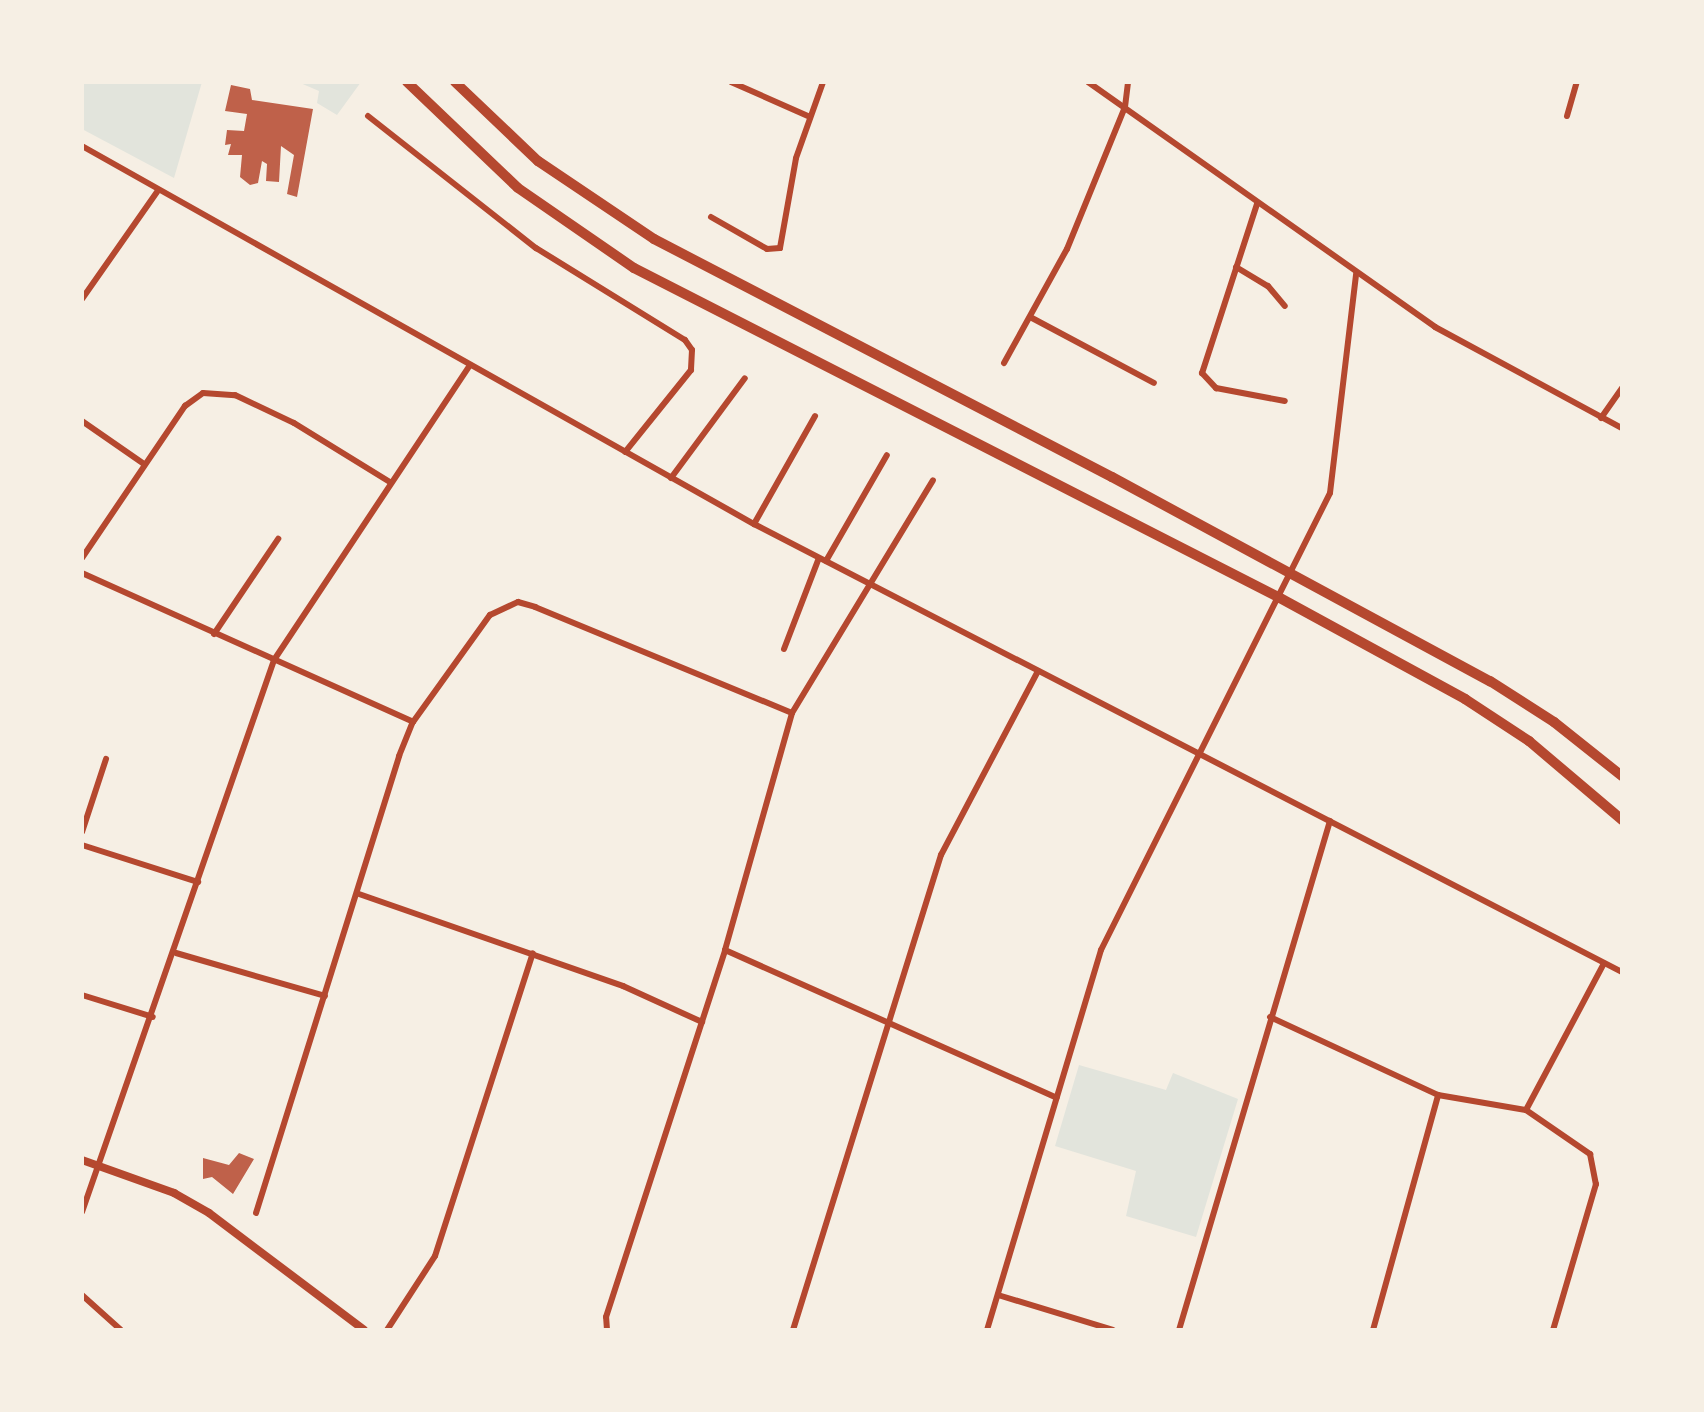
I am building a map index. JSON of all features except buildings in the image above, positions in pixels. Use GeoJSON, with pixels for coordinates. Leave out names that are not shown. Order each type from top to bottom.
{"type":"FeatureCollection","features":[{"type":"Feature","properties":{"kind":"main road"},"geometry":{"type":"LineString","coordinates":[[407,82],[518,188],[634,268],[1280,598],[1465,699],[1529,741],[1622,820]]}},
{"type":"Feature","properties":{"kind":"main road"},"geometry":{"type":"LineString","coordinates":[[455,82],[538,161],[654,239],[1291,573],[1490,681],[1554,722],[1622,776]]}},
{"type":"Feature","properties":{"kind":"street"},"geometry":{"type":"LineString","coordinates":[[731,82],[808,116]]}},
{"type":"Feature","properties":{"kind":"street"},"geometry":{"type":"LineString","coordinates":[[711,217],[767,249],[780,248],[808,116],[823,82]]}},
{"type":"Feature","properties":{"kind":"street"},"geometry":{"type":"LineString","coordinates":[[1088,82],[1356,274],[1488,360],[1622,428]]}},
{"type":"Feature","properties":{"kind":"street"},"geometry":{"type":"LineString","coordinates":[[1004,363],[1032,318],[1061,261],[1125,107],[1128,82]]}},
{"type":"Feature","properties":{"kind":"street"},"geometry":{"type":"LineString","coordinates":[[1567,116],[1577,82]]}},
{"type":"Feature","properties":{"kind":"street"},"geometry":{"type":"LineString","coordinates":[[368,116],[563,268],[685,340],[692,350],[691,370],[625,452]]}},
{"type":"Feature","properties":{"kind":"street"},"geometry":{"type":"LineString","coordinates":[[82,146],[157,192],[754,524],[1622,972]]}},
{"type":"Feature","properties":{"kind":"street"},"geometry":{"type":"LineString","coordinates":[[82,299],[157,192]]}},
{"type":"Feature","properties":{"kind":"street"},"geometry":{"type":"LineString","coordinates":[[1257,204],[1203,368],[1204,378],[1226,391],[1285,401]]}},
{"type":"Feature","properties":{"kind":"street"},"geometry":{"type":"LineString","coordinates":[[1236,267],[1268,286],[1285,306]]}},
{"type":"Feature","properties":{"kind":"street"},"geometry":{"type":"LineString","coordinates":[[987,1330],[1101,950],[1197,753],[1280,598],[1333,479],[1356,274]]}},
{"type":"Feature","properties":{"kind":"street"},"geometry":{"type":"LineString","coordinates":[[1032,318],[1154,383]]}},
{"type":"Feature","properties":{"kind":"street"},"geometry":{"type":"LineString","coordinates":[[82,1212],[176,953],[274,660],[469,367]]}},
{"type":"Feature","properties":{"kind":"street"},"geometry":{"type":"LineString","coordinates":[[671,478],[745,378]]}},
{"type":"Feature","properties":{"kind":"street"},"geometry":{"type":"LineString","coordinates":[[1601,418],[1622,388]]}},
{"type":"Feature","properties":{"kind":"street"},"geometry":{"type":"LineString","coordinates":[[82,558],[185,406],[203,393],[219,391],[294,423],[390,482]]}},
{"type":"Feature","properties":{"kind":"street"},"geometry":{"type":"LineString","coordinates":[[754,524],[815,416]]}},
{"type":"Feature","properties":{"kind":"street"},"geometry":{"type":"LineString","coordinates":[[82,421],[144,464]]}},
{"type":"Feature","properties":{"kind":"street"},"geometry":{"type":"LineString","coordinates":[[784,649],[822,560],[887,455]]}},
{"type":"Feature","properties":{"kind":"street"},"geometry":{"type":"LineString","coordinates":[[607,1330],[606,1317],[725,950],[792,713],[872,586],[933,480]]}},
{"type":"Feature","properties":{"kind":"street"},"geometry":{"type":"LineString","coordinates":[[214,634],[278,539]]}},
{"type":"Feature","properties":{"kind":"street"},"geometry":{"type":"LineString","coordinates":[[82,573],[413,722]]}},
{"type":"Feature","properties":{"kind":"street"},"geometry":{"type":"LineString","coordinates":[[256,1213],[413,722],[490,615],[518,602],[792,713]]}},
{"type":"Feature","properties":{"kind":"street"},"geometry":{"type":"LineString","coordinates":[[793,1330],[941,855],[1038,671]]}},
{"type":"Feature","properties":{"kind":"street"},"geometry":{"type":"LineString","coordinates":[[82,832],[106,759]]}},
{"type":"Feature","properties":{"kind":"street"},"geometry":{"type":"LineString","coordinates":[[1179,1330],[1330,821]]}},
{"type":"Feature","properties":{"kind":"street"},"geometry":{"type":"LineString","coordinates":[[82,845],[198,882]]}},
{"type":"Feature","properties":{"kind":"street"},"geometry":{"type":"LineString","coordinates":[[359,894],[533,953],[702,1022]]}},
{"type":"Feature","properties":{"kind":"street"},"geometry":{"type":"LineString","coordinates":[[725,950],[887,1026],[1057,1098]]}},
{"type":"Feature","properties":{"kind":"street"},"geometry":{"type":"LineString","coordinates":[[176,953],[325,996]]}},
{"type":"Feature","properties":{"kind":"street"},"geometry":{"type":"LineString","coordinates":[[387,1330],[435,1256],[533,953]]}},
{"type":"Feature","properties":{"kind":"street"},"geometry":{"type":"LineString","coordinates":[[1526,1110],[1604,963]]}},
{"type":"Feature","properties":{"kind":"street"},"geometry":{"type":"LineString","coordinates":[[82,995],[153,1017]]}},
{"type":"Feature","properties":{"kind":"street"},"geometry":{"type":"LineString","coordinates":[[1270,1017],[1438,1095],[1526,1110],[1590,1154],[1596,1184],[1553,1330]]}},
{"type":"Feature","properties":{"kind":"street"},"geometry":{"type":"LineString","coordinates":[[1373,1330],[1438,1095]]}},
{"type":"Feature","properties":{"kind":"street"},"geometry":{"type":"LineString","coordinates":[[82,1160],[174,1193],[209,1213],[364,1330]]}},
{"type":"Feature","properties":{"kind":"street"},"geometry":{"type":"LineString","coordinates":[[82,1295],[121,1330]]}},
{"type":"Feature","properties":{"kind":"street"},"geometry":{"type":"LineString","coordinates":[[998,1295],[1113,1330]]}},
{"type":"Feature","properties":{"kind":"shaded area"},"geometry":{"type":"Polygon","coordinates":[[[82,82],[202,82],[174,178],[82,129],[82,82]]]}},
{"type":"Feature","properties":{"kind":"shaded area"},"geometry":{"type":"Polygon","coordinates":[[[298,82],[361,82],[337,115],[317,103],[319,91],[298,82]]]}},
{"type":"Feature","properties":{"kind":"shaded area"},"geometry":{"type":"Polygon","coordinates":[[[1079,1065],[1166,1090],[1173,1073],[1238,1099],[1196,1237],[1126,1216],[1136,1171],[1055,1146],[1079,1065]]]}}]}
